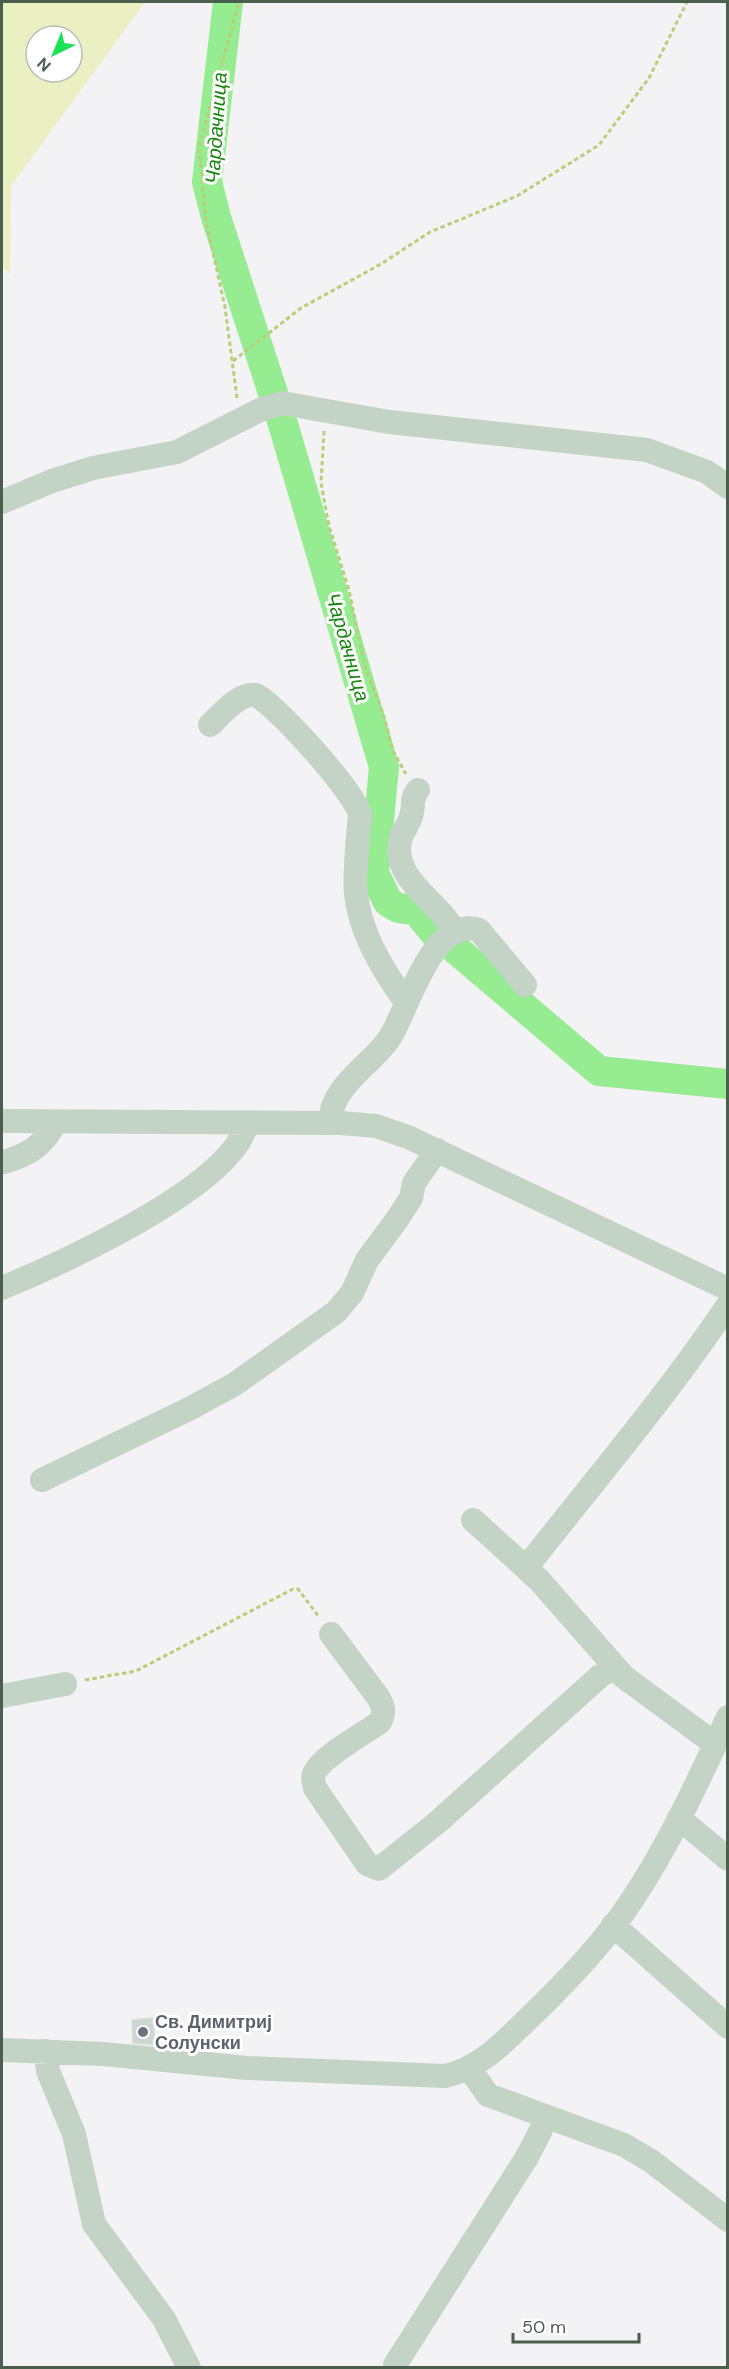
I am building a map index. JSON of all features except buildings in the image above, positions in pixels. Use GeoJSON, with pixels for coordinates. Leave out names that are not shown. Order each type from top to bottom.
{"type":"FeatureCollection","features":[{"type":"Feature","properties":{"kind":"street"},"geometry":{"type":"LineString","coordinates":[[2,502],[82,471],[177,452],[277,404],[389,422],[647,450],[707,472],[728,487]]}},
{"type":"Feature","properties":{"kind":"street"},"geometry":{"type":"LineString","coordinates":[[210,725],[236,702],[249,694],[256,695],[332,770],[350,793],[359,807],[360,815],[356,871],[360,912],[383,969],[406,1002]]}},
{"type":"Feature","properties":{"kind":"street"},"geometry":{"type":"LineString","coordinates":[[418,790],[412,798],[411,816],[402,831],[399,853],[419,893],[443,912],[448,939]]}},
{"type":"Feature","properties":{"kind":"street"},"geometry":{"type":"LineString","coordinates":[[330,1123],[333,1102],[388,1040],[428,958],[448,939],[464,928],[479,930],[525,985]]}},
{"type":"Feature","properties":{"kind":"street"},"geometry":{"type":"LineString","coordinates":[[2,1121],[330,1123],[376,1126],[437,1150],[728,1289]]}},
{"type":"Feature","properties":{"kind":"street"},"geometry":{"type":"LineString","coordinates":[[4,1162],[34,1149],[50,1134],[55,1122]]}},
{"type":"Feature","properties":{"kind":"street"},"geometry":{"type":"LineString","coordinates":[[2,1288],[75,1254],[168,1203],[221,1163],[233,1150],[248,1123]]}},
{"type":"Feature","properties":{"kind":"street"},"geometry":{"type":"LineString","coordinates":[[42,1480],[191,1408],[235,1384],[336,1312],[352,1293],[367,1260],[401,1214],[411,1198],[414,1183],[437,1150]]}},
{"type":"Feature","properties":{"kind":"street"},"geometry":{"type":"LineString","coordinates":[[526,1568],[676,1379],[728,1305]]}},
{"type":"Feature","properties":{"kind":"street"},"geometry":{"type":"LineString","coordinates":[[473,1520],[526,1568],[563,1606],[614,1667],[685,1724],[715,1744]]}},
{"type":"Feature","properties":{"kind":"street"},"geometry":{"type":"LineString","coordinates":[[331,1634],[378,1697],[384,1707],[384,1714],[380,1722],[325,1761],[314,1774],[313,1780],[315,1788],[367,1864],[379,1869],[430,1828],[600,1676],[614,1667]]}},
{"type":"Feature","properties":{"kind":"street"},"geometry":{"type":"LineString","coordinates":[[2,1696],[65,1684]]}},
{"type":"Feature","properties":{"kind":"street"},"geometry":{"type":"LineString","coordinates":[[4,2045],[46,2052],[103,2054],[247,2068],[445,2076],[469,2068],[500,2046],[542,2005],[632,1901],[679,1818],[728,1718]]}},
{"type":"Feature","properties":{"kind":"street"},"geometry":{"type":"LineString","coordinates":[[679,1818],[728,1859]]}},
{"type":"Feature","properties":{"kind":"street"},"geometry":{"type":"LineString","coordinates":[[613,1924],[728,2027]]}},
{"type":"Feature","properties":{"kind":"street"},"geometry":{"type":"LineString","coordinates":[[46,2052],[48,2071],[74,2134],[94,2224],[164,2319],[189,2367]]}},
{"type":"Feature","properties":{"kind":"street"},"geometry":{"type":"LineString","coordinates":[[469,2068],[488,2095],[624,2145],[651,2161],[728,2220]]}},
{"type":"Feature","properties":{"kind":"street"},"geometry":{"type":"LineString","coordinates":[[395,2365],[527,2157],[541,2130],[544,2116]]}},
{"type":"Feature","properties":{"kind":"path"},"geometry":{"type":"LineString","coordinates":[[229,426],[238,395],[225,307],[206,221],[199,147],[239,2]]}},
{"type":"Feature","properties":{"kind":"path"},"geometry":{"type":"LineString","coordinates":[[233,361],[301,308],[381,264],[429,232],[518,196],[599,145],[649,78],[687,2]]}},
{"type":"Feature","properties":{"kind":"path"},"geometry":{"type":"LineString","coordinates":[[325,412],[321,483],[329,526],[349,590],[365,667],[393,751],[418,790]]}},
{"type":"Feature","properties":{"kind":"path"},"geometry":{"type":"LineString","coordinates":[[65,1684],[136,1671],[293,1589],[298,1589],[305,1596],[331,1634]]}},
{"type":"Feature","properties":{"kind":"green space"},"geometry":{"type":"Polygon","coordinates":[[[2,2],[145,2],[11,186],[10,275],[2,266],[2,2]]]}},
{"type":"Feature","properties":{"kind":"waterway","name":"Чардачница"},"geometry":{"type":"LineString","coordinates":[[228,2],[207,182],[216,217],[283,424],[384,767],[374,873],[388,902],[398,908],[416,910],[438,937],[453,947],[599,1071],[728,1084]]}},
{"type":"Feature","properties":{"kind":"place","name":"Св. Димитриј Солунски"},"geometry":{"type":"Point","coordinates":[143,2032]}}]}
